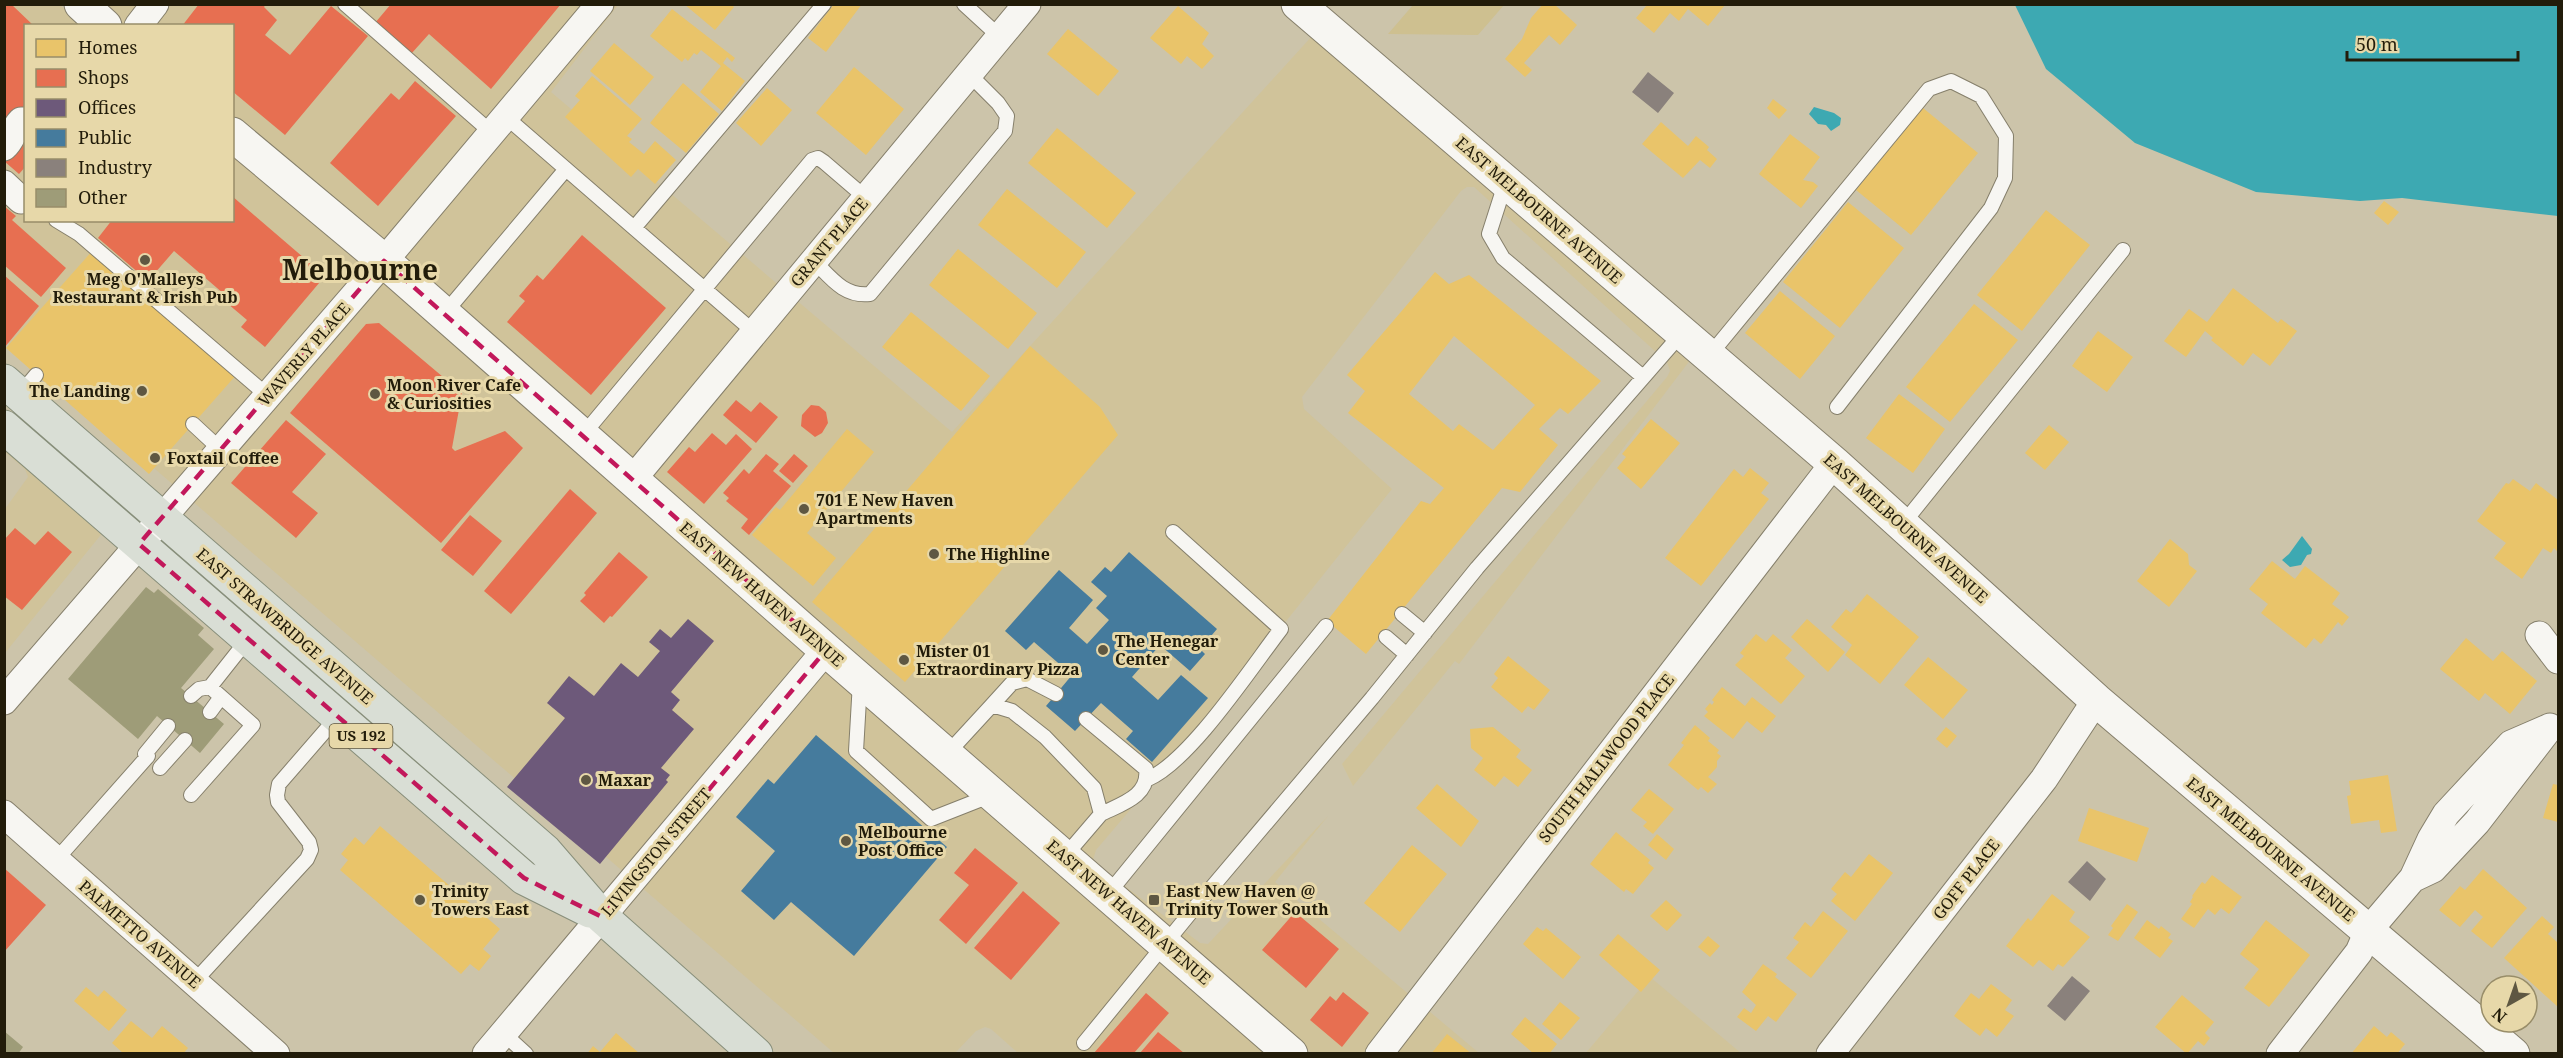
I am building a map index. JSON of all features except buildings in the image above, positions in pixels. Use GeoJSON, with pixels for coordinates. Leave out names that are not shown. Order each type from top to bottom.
{"type":"FeatureCollection","features":[{"type":"Feature","properties":{"kind":"main road","name":"US 192"},"geometry":{"type":"LineString","coordinates":[[20,383],[162,518]]}},
{"type":"Feature","properties":{"kind":"main road","name":"US 192"},"geometry":{"type":"LineString","coordinates":[[4,427],[140,544]]}},
{"type":"Feature","properties":{"kind":"main road","name":"EAST STRAWBRIDGE AVENUE"},"geometry":{"type":"LineString","coordinates":[[162,518],[545,851],[602,917]]}},
{"type":"Feature","properties":{"kind":"main road","name":"EAST STRAWBRIDGE AVENUE"},"geometry":{"type":"LineString","coordinates":[[140,544],[524,878],[602,917]]}},
{"type":"Feature","properties":{"kind":"main road","name":"US 192"},"geometry":{"type":"LineString","coordinates":[[602,917],[756,1053]]}},
{"type":"Feature","properties":{"kind":"street"},"geometry":{"type":"LineString","coordinates":[[81,4],[103,24]]}},
{"type":"Feature","properties":{"kind":"street"},"geometry":{"type":"LineString","coordinates":[[140,24],[155,4]]}},
{"type":"Feature","properties":{"kind":"street","name":"WAVERLY PLACE"},"geometry":{"type":"LineString","coordinates":[[4,701],[384,261],[600,4]]}},
{"type":"Feature","properties":{"kind":"street","name":"GRANT PLACE"},"geometry":{"type":"LineString","coordinates":[[632,480],[1027,4]]}},
{"type":"Feature","properties":{"kind":"street","name":"EAST MELBOURNE AVENUE"},"geometry":{"type":"LineString","coordinates":[[1298,4],[1834,463],[2096,700],[2513,1053]]}},
{"type":"Feature","properties":{"kind":"street"},"geometry":{"type":"LineString","coordinates":[[4,147],[11,141],[14,129],[24,120]]}},
{"type":"Feature","properties":{"kind":"street","name":"EAST NEW HAVEN AVENUE"},"geometry":{"type":"LineString","coordinates":[[234,136],[384,261],[860,680],[1065,856],[1165,944],[1277,1049]]}},
{"type":"Feature","properties":{"kind":"street","name":"SOUTH HALLWOOD PLACE"},"geometry":{"type":"LineString","coordinates":[[1379,1053],[1834,463]]}},
{"type":"Feature","properties":{"kind":"street"},"geometry":{"type":"LineString","coordinates":[[2539,635],[2559,660]]}},
{"type":"Feature","properties":{"kind":"street","name":"LIVINGSTON STREET"},"geometry":{"type":"LineString","coordinates":[[494,1043],[826,650]]}},
{"type":"Feature","properties":{"kind":"street","name":"GOFF PLACE"},"geometry":{"type":"LineString","coordinates":[[1830,1053],[2044,779],[2096,700]]}},
{"type":"Feature","properties":{"kind":"street"},"geometry":{"type":"LineString","coordinates":[[2280,1053],[2359,952],[2368,931],[2413,878],[2433,869],[2470,830],[2554,722]]}},
{"type":"Feature","properties":{"kind":"street","name":"PALMETTO AVENUE"},"geometry":{"type":"LineString","coordinates":[[4,814],[276,1053]]}},
{"type":"Feature","properties":{"kind":"lane"},"geometry":{"type":"LineString","coordinates":[[345,4],[499,125],[566,169],[754,332]]}},
{"type":"Feature","properties":{"kind":"lane"},"geometry":{"type":"LineString","coordinates":[[634,228],[824,4]]}},
{"type":"Feature","properties":{"kind":"lane"},"geometry":{"type":"LineString","coordinates":[[964,4],[999,37]]}},
{"type":"Feature","properties":{"kind":"lane"},"geometry":{"type":"LineString","coordinates":[[814,261],[842,288],[856,295],[870,294],[1005,131],[1007,116],[998,102],[969,74]]}},
{"type":"Feature","properties":{"kind":"lane"},"geometry":{"type":"LineString","coordinates":[[1709,356],[1929,89],[1951,81],[1981,96],[2006,136],[2005,178],[1991,208],[1837,407]]}},
{"type":"Feature","properties":{"kind":"lane"},"geometry":{"type":"LineString","coordinates":[[582,436],[812,160],[818,158],[824,162],[866,198]]}},
{"type":"Feature","properties":{"kind":"lane"},"geometry":{"type":"LineString","coordinates":[[444,314],[566,169]]}},
{"type":"Feature","properties":{"kind":"lane"},"geometry":{"type":"LineString","coordinates":[[1506,182],[1489,234],[1503,258],[1643,377]]}},
{"type":"Feature","properties":{"kind":"lane"},"geometry":{"type":"LineString","coordinates":[[59,222],[79,234],[268,396]]}},
{"type":"Feature","properties":{"kind":"lane"},"geometry":{"type":"LineString","coordinates":[[1902,525],[2123,250]]}},
{"type":"Feature","properties":{"kind":"lane"},"geometry":{"type":"LineString","coordinates":[[1084,1043],[1477,568],[1682,333]]}},
{"type":"Feature","properties":{"kind":"lane"},"geometry":{"type":"LineString","coordinates":[[193,424],[221,450]]}},
{"type":"Feature","properties":{"kind":"lane"},"geometry":{"type":"LineString","coordinates":[[1148,778],[1162,773],[1178,759],[1281,629],[1173,532]]}},
{"type":"Feature","properties":{"kind":"lane"},"geometry":{"type":"LineString","coordinates":[[1402,614],[1425,633]]}},
{"type":"Feature","properties":{"kind":"lane"},"geometry":{"type":"LineString","coordinates":[[1108,894],[1326,626]]}},
{"type":"Feature","properties":{"kind":"lane"},"geometry":{"type":"LineString","coordinates":[[1386,637],[1407,655]]}},
{"type":"Feature","properties":{"kind":"lane"},"geometry":{"type":"LineString","coordinates":[[192,696],[199,689],[210,687],[248,639]]}},
{"type":"Feature","properties":{"kind":"lane"},"geometry":{"type":"LineString","coordinates":[[946,755],[1012,683],[1027,679],[1056,694]]}},
{"type":"Feature","properties":{"kind":"lane"},"geometry":{"type":"LineString","coordinates":[[860,680],[856,752],[931,819],[993,794]]}},
{"type":"Feature","properties":{"kind":"lane"},"geometry":{"type":"LineString","coordinates":[[191,795],[253,725],[210,687]]}},
{"type":"Feature","properties":{"kind":"lane"},"geometry":{"type":"LineString","coordinates":[[210,712],[222,697]]}},
{"type":"Feature","properties":{"kind":"lane"},"geometry":{"type":"LineString","coordinates":[[992,705],[1012,711],[1045,737],[1094,788],[1101,814]]}},
{"type":"Feature","properties":{"kind":"lane"},"geometry":{"type":"LineString","coordinates":[[194,982],[307,859],[310,850],[309,842],[278,802],[279,784],[338,717]]}},
{"type":"Feature","properties":{"kind":"lane"},"geometry":{"type":"LineString","coordinates":[[1065,856],[1101,814],[1141,792],[1148,778],[1146,769],[1086,719]]}},
{"type":"Feature","properties":{"kind":"lane"},"geometry":{"type":"LineString","coordinates":[[56,860],[168,726]]}},
{"type":"Feature","properties":{"kind":"lane"},"geometry":{"type":"LineString","coordinates":[[160,768],[185,740]]}},
{"type":"Feature","properties":{"kind":"lane"},"geometry":{"type":"LineString","coordinates":[[494,1043],[526,1053]]}},
{"type":"Feature","properties":{"kind":"highlighted area"},"geometry":{"type":"Polygon","coordinates":[[[384,261],[826,650],[602,917],[524,878],[139,544],[384,261]]]}},
{"type":"Feature","properties":{"kind":"shaded area"},"geometry":{"type":"Polygon","coordinates":[[[5,5],[60,5],[83,24],[24,24],[24,222],[234,222],[234,152],[1271,1053],[1018,1053],[991,1029],[985,1027],[976,1031],[955,1053],[834,1053],[5,340],[5,5]]]}},
{"type":"Feature","properties":{"kind":"shaded area"},"geometry":{"type":"Polygon","coordinates":[[[101,5],[618,5],[551,92],[952,432],[1313,35],[1691,359],[1459,664],[1455,661],[1353,786],[1342,764],[1670,371],[1667,362],[1474,187],[1467,187],[1461,191],[1302,397],[1304,409],[1392,489],[1206,721],[1096,850],[1093,860],[1200,943],[1208,944],[1328,816],[1275,882],[1479,1053],[1312,1053],[955,745],[393,251],[234,117],[234,24],[124,24],[101,5]]]}},
{"type":"Feature","properties":{"kind":"shaded area"},"geometry":{"type":"Polygon","coordinates":[[[1413,5],[1504,5],[1478,35],[1388,34],[1413,5]]]}},
{"type":"Feature","properties":{"kind":"shaded area"},"geometry":{"type":"Polygon","coordinates":[[[5,444],[104,531],[5,653],[5,509],[28,477],[25,469],[5,452],[5,444]]]}},
{"type":"Feature","properties":{"kind":"shaded area"},"geometry":{"type":"Polygon","coordinates":[[[1650,977],[1741,1053],[1585,1054],[1650,977]]]}},
{"type":"Feature","properties":{"kind":"water"},"geometry":{"type":"Polygon","coordinates":[[[2015,5],[2558,5],[2558,216],[2402,198],[2360,201],[2256,192],[2135,143],[2046,69],[2015,5]]]}},
{"type":"Feature","properties":{"kind":"water"},"geometry":{"type":"Polygon","coordinates":[[[1814,107],[1834,113],[1841,118],[1840,125],[1831,131],[1826,125],[1818,124],[1809,114],[1814,107]]]}},
{"type":"Feature","properties":{"kind":"water"},"geometry":{"type":"Polygon","coordinates":[[[2302,536],[2312,549],[2311,554],[2307,555],[2301,565],[2290,567],[2282,560],[2302,536]]]}},
{"type":"Feature","properties":{"kind":"place","name":"Meg O'Malleys Restaurant & Irish Pub"},"geometry":{"type":"Point","coordinates":[145,260]}},
{"type":"Feature","properties":{"kind":"place","name":"The Landing"},"geometry":{"type":"Point","coordinates":[142,391]}},
{"type":"Feature","properties":{"kind":"place","name":"Moon River Cafe & Curiosities"},"geometry":{"type":"Point","coordinates":[375,394]}},
{"type":"Feature","properties":{"kind":"place","name":"Foxtail Coffee"},"geometry":{"type":"Point","coordinates":[155,458]}},
{"type":"Feature","properties":{"kind":"place","name":"701 E New Haven Apartments"},"geometry":{"type":"Point","coordinates":[804,509]}},
{"type":"Feature","properties":{"kind":"place","name":"The Highline"},"geometry":{"type":"Point","coordinates":[934,554]}},
{"type":"Feature","properties":{"kind":"place","name":"The Henegar Center"},"geometry":{"type":"Point","coordinates":[1103,650]}},
{"type":"Feature","properties":{"kind":"place","name":"Mister 01 Extraordinary Pizza"},"geometry":{"type":"Point","coordinates":[904,660]}},
{"type":"Feature","properties":{"kind":"place","name":"Maxar"},"geometry":{"type":"Point","coordinates":[586,780]}},
{"type":"Feature","properties":{"kind":"place","name":"Melbourne Post Office"},"geometry":{"type":"Point","coordinates":[846,841]}},
{"type":"Feature","properties":{"kind":"place","name":"Trinity Towers East"},"geometry":{"type":"Point","coordinates":[420,900]}},
{"type":"Feature","properties":{"kind":"place","name":"East New Haven @ Trinity Tower South"},"geometry":{"type":"Point","coordinates":[1154,900]}},
{"type":"Feature","properties":{"kind":"district","name":"Melbourne"},"geometry":{"type":"Point","coordinates":[360,270]}}]}
